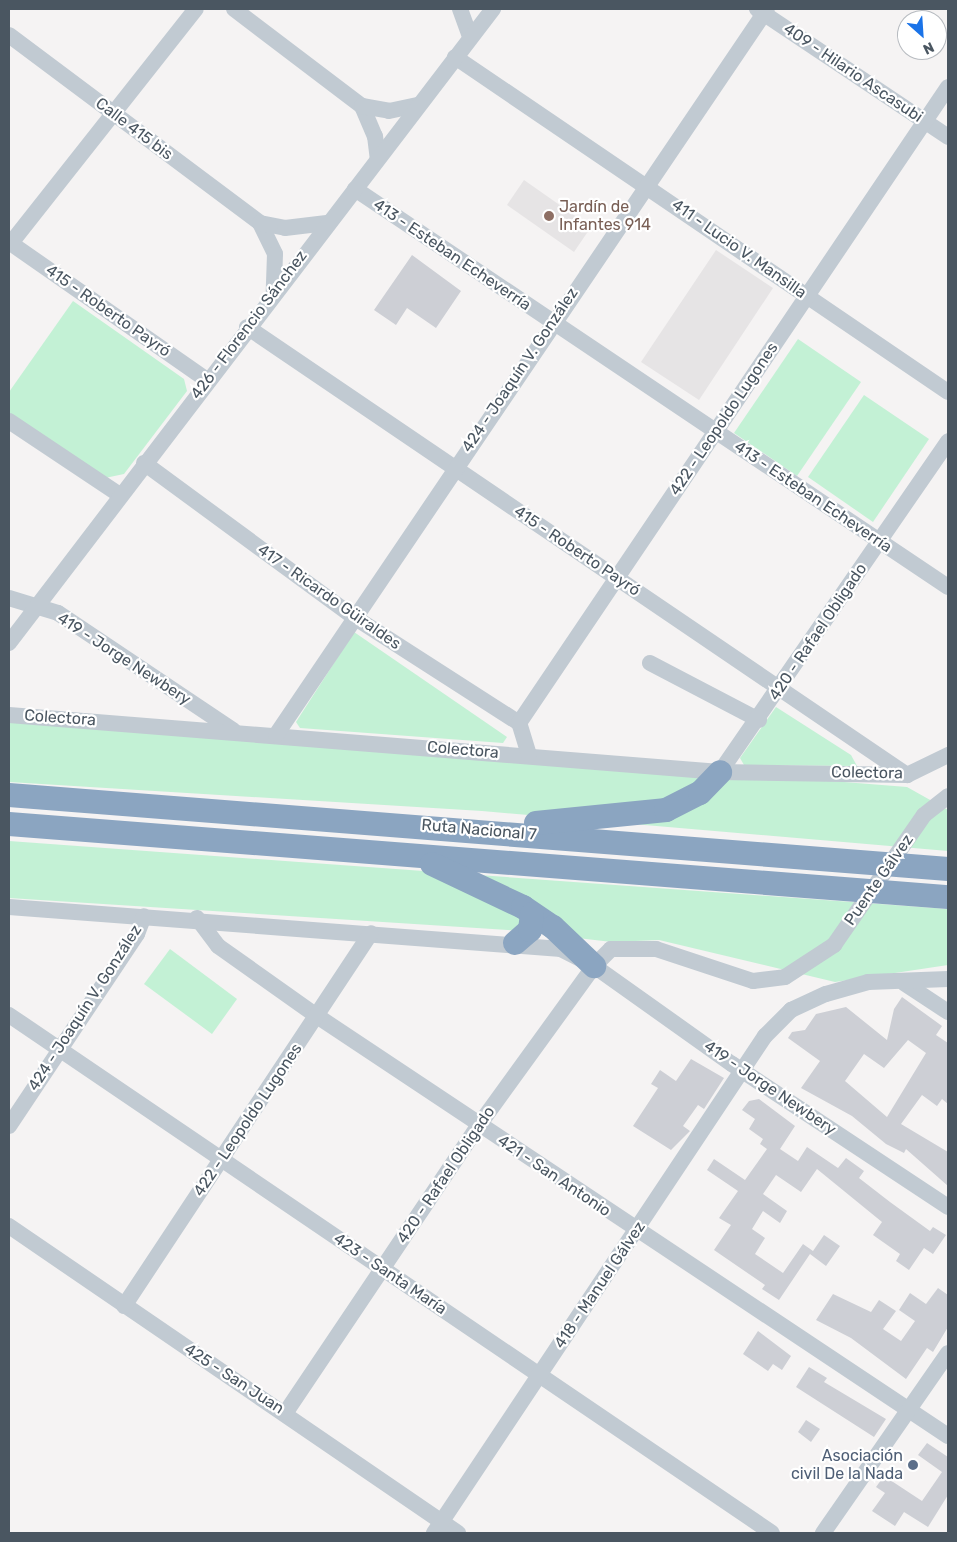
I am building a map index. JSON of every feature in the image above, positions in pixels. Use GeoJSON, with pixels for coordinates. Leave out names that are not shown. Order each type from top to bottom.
{"type":"FeatureCollection","features":[{"type":"Feature","properties":{"kind":"highway"},"geometry":{"type":"LineString","coordinates":[[432,826],[646,815],[685,803],[720,772]]}},
{"type":"Feature","properties":{"kind":"highway","name":"Ruta Nacional 7"},"geometry":{"type":"LineString","coordinates":[[9,794],[432,826],[948,869]]}},
{"type":"Feature","properties":{"kind":"highway","name":"Ruta Nacional 7"},"geometry":{"type":"LineString","coordinates":[[9,824],[948,897]]}},
{"type":"Feature","properties":{"kind":"highway"},"geometry":{"type":"LineString","coordinates":[[384,853],[463,876],[532,914],[594,966]]}},
{"type":"Feature","properties":{"kind":"highway"},"geometry":{"type":"LineString","coordinates":[[515,943],[530,930],[532,914]]}},
{"type":"Feature","properties":{"kind":"street"},"geometry":{"type":"LineString","coordinates":[[10,242],[196,9]]}},
{"type":"Feature","properties":{"kind":"street"},"geometry":{"type":"LineString","coordinates":[[234,9],[362,106],[388,111],[418,105]]}},
{"type":"Feature","properties":{"kind":"street"},"geometry":{"type":"LineString","coordinates":[[460,9],[470,37]]}},
{"type":"Feature","properties":{"kind":"street","name":"426 - Florencio Sánchez"},"geometry":{"type":"LineString","coordinates":[[9,643],[247,327],[493,9]]}},
{"type":"Feature","properties":{"kind":"street","name":"409 - Hilario Ascasubi"},"geometry":{"type":"LineString","coordinates":[[763,10],[948,136]]}},
{"type":"Feature","properties":{"kind":"street","name":"424 - Joaquín V. González"},"geometry":{"type":"LineString","coordinates":[[276,735],[763,10]]}},
{"type":"Feature","properties":{"kind":"street","name":"Calle 415 bis"},"geometry":{"type":"LineString","coordinates":[[9,35],[260,223],[285,228],[327,223]]}},
{"type":"Feature","properties":{"kind":"street","name":"411 - Lucio V. Mansilla"},"geometry":{"type":"LineString","coordinates":[[455,58],[645,184],[948,392]]}},
{"type":"Feature","properties":{"kind":"street","name":"422 - Leopoldo Lugones"},"geometry":{"type":"LineString","coordinates":[[520,723],[615,576],[716,432],[948,87]]}},
{"type":"Feature","properties":{"kind":"street"},"geometry":{"type":"LineString","coordinates":[[362,106],[376,136],[378,159]]}},
{"type":"Feature","properties":{"kind":"street","name":"413 - Esteban Echeverría"},"geometry":{"type":"LineString","coordinates":[[355,189],[948,587]]}},
{"type":"Feature","properties":{"kind":"street","name":"Calle 415 bis"},"geometry":{"type":"LineString","coordinates":[[260,223],[275,254],[274,292]]}},
{"type":"Feature","properties":{"kind":"street","name":"415 - Roberto Payró"},"geometry":{"type":"LineString","coordinates":[[10,242],[207,380]]}},
{"type":"Feature","properties":{"kind":"street","name":"415 - Roberto Payró"},"geometry":{"type":"LineString","coordinates":[[247,327],[454,468],[913,774]]}},
{"type":"Feature","properties":{"kind":"street"},"geometry":{"type":"LineString","coordinates":[[9,421],[120,495]]}},
{"type":"Feature","properties":{"kind":"street","name":"420 - Rafael Obligado"},"geometry":{"type":"LineString","coordinates":[[720,772],[759,720],[948,441]]}},
{"type":"Feature","properties":{"kind":"street","name":"417 - Ricardo Güiraldes"},"geometry":{"type":"LineString","coordinates":[[144,463],[354,617],[520,723]]}},
{"type":"Feature","properties":{"kind":"street","name":"419 - Jorge Newbery"},"geometry":{"type":"LineString","coordinates":[[9,598],[58,614],[234,732]]}},
{"type":"Feature","properties":{"kind":"street"},"geometry":{"type":"LineString","coordinates":[[650,663],[759,720]]}},
{"type":"Feature","properties":{"kind":"street","name":"Colectora"},"geometry":{"type":"LineString","coordinates":[[9,715],[529,755],[720,772],[913,774]]}},
{"type":"Feature","properties":{"kind":"street"},"geometry":{"type":"LineString","coordinates":[[520,723],[529,755]]}},
{"type":"Feature","properties":{"kind":"street"},"geometry":{"type":"LineString","coordinates":[[913,774],[948,755]]}},
{"type":"Feature","properties":{"kind":"street","name":"Puente Gálvez"},"geometry":{"type":"LineString","coordinates":[[834,945],[924,815],[948,796]]}},
{"type":"Feature","properties":{"kind":"street"},"geometry":{"type":"LineString","coordinates":[[9,907],[197,918],[515,943],[561,949],[594,966]]}},
{"type":"Feature","properties":{"kind":"street","name":"424 - Joaquín V. González"},"geometry":{"type":"LineString","coordinates":[[9,1126],[137,934],[144,916]]}},
{"type":"Feature","properties":{"kind":"street","name":"421 - San Antonio"},"geometry":{"type":"LineString","coordinates":[[197,918],[218,946],[317,1016],[636,1231],[948,1436]]}},
{"type":"Feature","properties":{"kind":"street","name":"422 - Leopoldo Lugones"},"geometry":{"type":"LineString","coordinates":[[124,1306],[371,933]]}},
{"type":"Feature","properties":{"kind":"street","name":"420 - Rafael Obligado"},"geometry":{"type":"LineString","coordinates":[[286,1412],[479,1125],[594,966],[611,949],[626,946],[698,960],[753,981],[785,977],[834,945]]}},
{"type":"Feature","properties":{"kind":"street","name":"419 - Jorge Newbery"},"geometry":{"type":"LineString","coordinates":[[594,966],[744,1071],[948,1207]]}},
{"type":"Feature","properties":{"kind":"street"},"geometry":{"type":"LineString","coordinates":[[904,983],[948,979]]}},
{"type":"Feature","properties":{"kind":"street","name":"418 - Manuel Gálvez"},"geometry":{"type":"LineString","coordinates":[[438,1528],[744,1071],[765,1036],[790,1010],[826,994],[868,982],[904,983]]}},
{"type":"Feature","properties":{"kind":"street"},"geometry":{"type":"LineString","coordinates":[[904,983],[948,1012]]}},
{"type":"Feature","properties":{"kind":"street","name":"423 - Santa María"},"geometry":{"type":"LineString","coordinates":[[9,1015],[772,1533]]}},
{"type":"Feature","properties":{"kind":"street","name":"425 - San Juan"},"geometry":{"type":"LineString","coordinates":[[9,1226],[124,1306],[286,1412],[438,1528],[458,1533]]}},
{"type":"Feature","properties":{"kind":"street"},"geometry":{"type":"LineString","coordinates":[[823,1533],[910,1410],[948,1352]]}},
{"type":"Feature","properties":{"kind":"shaded area","name":"Jardín de Infantes 914"},"geometry":{"type":"Polygon","coordinates":[[[524,180],[591,227],[574,252],[507,205],[524,180]]]}},
{"type":"Feature","properties":{"kind":"shaded area"},"geometry":{"type":"Polygon","coordinates":[[[716,250],[773,288],[699,400],[641,362],[716,250]]]}},
{"type":"Feature","properties":{"kind":"green space"},"geometry":{"type":"Polygon","coordinates":[[[73,301],[184,379],[187,391],[124,474],[105,478],[9,413],[9,392],[73,301]]]}},
{"type":"Feature","properties":{"kind":"green space"},"geometry":{"type":"Polygon","coordinates":[[[798,339],[861,382],[797,476],[734,433],[798,339]]]}},
{"type":"Feature","properties":{"kind":"green space"},"geometry":{"type":"Polygon","coordinates":[[[864,395],[929,439],[873,522],[808,477],[864,395]]]}},
{"type":"Feature","properties":{"kind":"green space"},"geometry":{"type":"Polygon","coordinates":[[[354,632],[507,737],[503,743],[300,728],[296,722],[354,632]]]}},
{"type":"Feature","properties":{"kind":"green space"},"geometry":{"type":"Polygon","coordinates":[[[776,707],[851,755],[857,766],[744,765],[740,758],[776,707]]]}},
{"type":"Feature","properties":{"kind":"green space"},"geometry":{"type":"Polygon","coordinates":[[[9,716],[907,787],[948,810],[948,851],[482,811],[9,782],[9,716]]]}},
{"type":"Feature","properties":{"kind":"green space"},"geometry":{"type":"Polygon","coordinates":[[[9,841],[948,909],[948,965],[835,982],[659,940],[612,942],[508,930],[9,898],[9,841]]]}},
{"type":"Feature","properties":{"kind":"green space"},"geometry":{"type":"Polygon","coordinates":[[[170,949],[237,999],[212,1034],[144,984],[170,949]]]}},
{"type":"Feature","properties":{"kind":"building"},"geometry":{"type":"Polygon","coordinates":[[[412,255],[461,291],[436,328],[407,308],[396,325],[374,310],[412,255]]]}},
{"type":"Feature","properties":{"kind":"building"},"geometry":{"type":"Polygon","coordinates":[[[902,997],[942,1026],[936,1035],[948,1043],[948,1104],[942,1099],[937,1106],[922,1095],[901,1124],[948,1152],[948,1186],[906,1149],[904,1153],[886,1144],[852,1116],[801,1088],[820,1061],[788,1038],[792,1032],[805,1030],[816,1014],[846,1007],[887,1040],[894,1009],[902,997]],[[908,1040],[884,1068],[864,1054],[845,1081],[887,1117],[926,1053],[908,1040]]]}},
{"type":"Feature","properties":{"kind":"building"},"geometry":{"type":"Polygon","coordinates":[[[691,1059],[724,1078],[704,1109],[698,1105],[683,1126],[690,1131],[671,1150],[633,1126],[658,1088],[651,1084],[660,1070],[676,1081],[691,1059]]]}},
{"type":"Feature","properties":{"kind":"building"},"geometry":{"type":"Polygon","coordinates":[[[759,1099],[795,1126],[780,1149],[798,1161],[807,1147],[838,1168],[846,1158],[864,1171],[859,1178],[890,1202],[930,1231],[933,1227],[946,1235],[933,1254],[924,1248],[909,1270],[896,1261],[900,1254],[873,1235],[882,1222],[817,1169],[801,1192],[776,1175],[763,1194],[787,1211],[780,1223],[763,1211],[752,1229],[765,1238],[755,1254],[783,1273],[803,1244],[813,1251],[824,1235],[840,1246],[826,1266],[810,1254],[779,1300],[762,1289],[765,1285],[714,1250],[731,1225],[719,1218],[738,1191],[707,1170],[714,1159],[745,1180],[767,1149],[760,1144],[763,1139],[749,1129],[755,1119],[742,1110],[749,1101],[759,1099]]]}},
{"type":"Feature","properties":{"kind":"building"},"geometry":{"type":"Polygon","coordinates":[[[938,1288],[948,1295],[948,1327],[933,1352],[927,1348],[906,1379],[851,1338],[816,1320],[833,1294],[871,1312],[879,1300],[896,1311],[883,1329],[901,1341],[915,1321],[899,1310],[910,1293],[926,1304],[938,1288]]]}},
{"type":"Feature","properties":{"kind":"building"},"geometry":{"type":"Polygon","coordinates":[[[758,1331],[791,1356],[782,1370],[773,1364],[768,1371],[743,1354],[758,1331]]]}},
{"type":"Feature","properties":{"kind":"building"},"geometry":{"type":"Polygon","coordinates":[[[809,1367],[827,1378],[824,1382],[886,1419],[874,1437],[796,1387],[809,1367]]]}},
{"type":"Feature","properties":{"kind":"building"},"geometry":{"type":"Polygon","coordinates":[[[806,1420],[820,1429],[811,1442],[798,1432],[806,1420]]]}},
{"type":"Feature","properties":{"kind":"building"},"geometry":{"type":"Polygon","coordinates":[[[927,1443],[948,1457],[948,1495],[928,1527],[904,1512],[895,1526],[872,1511],[885,1493],[876,1487],[884,1476],[922,1501],[942,1472],[918,1455],[927,1443]]]}},
{"type":"Feature","properties":{"kind":"place","name":"Jardín de Infantes 914"},"geometry":{"type":"Point","coordinates":[549,216]}},
{"type":"Feature","properties":{"kind":"place","name":"Asociación civil De la Nada"},"geometry":{"type":"Point","coordinates":[913,1465]}}]}
